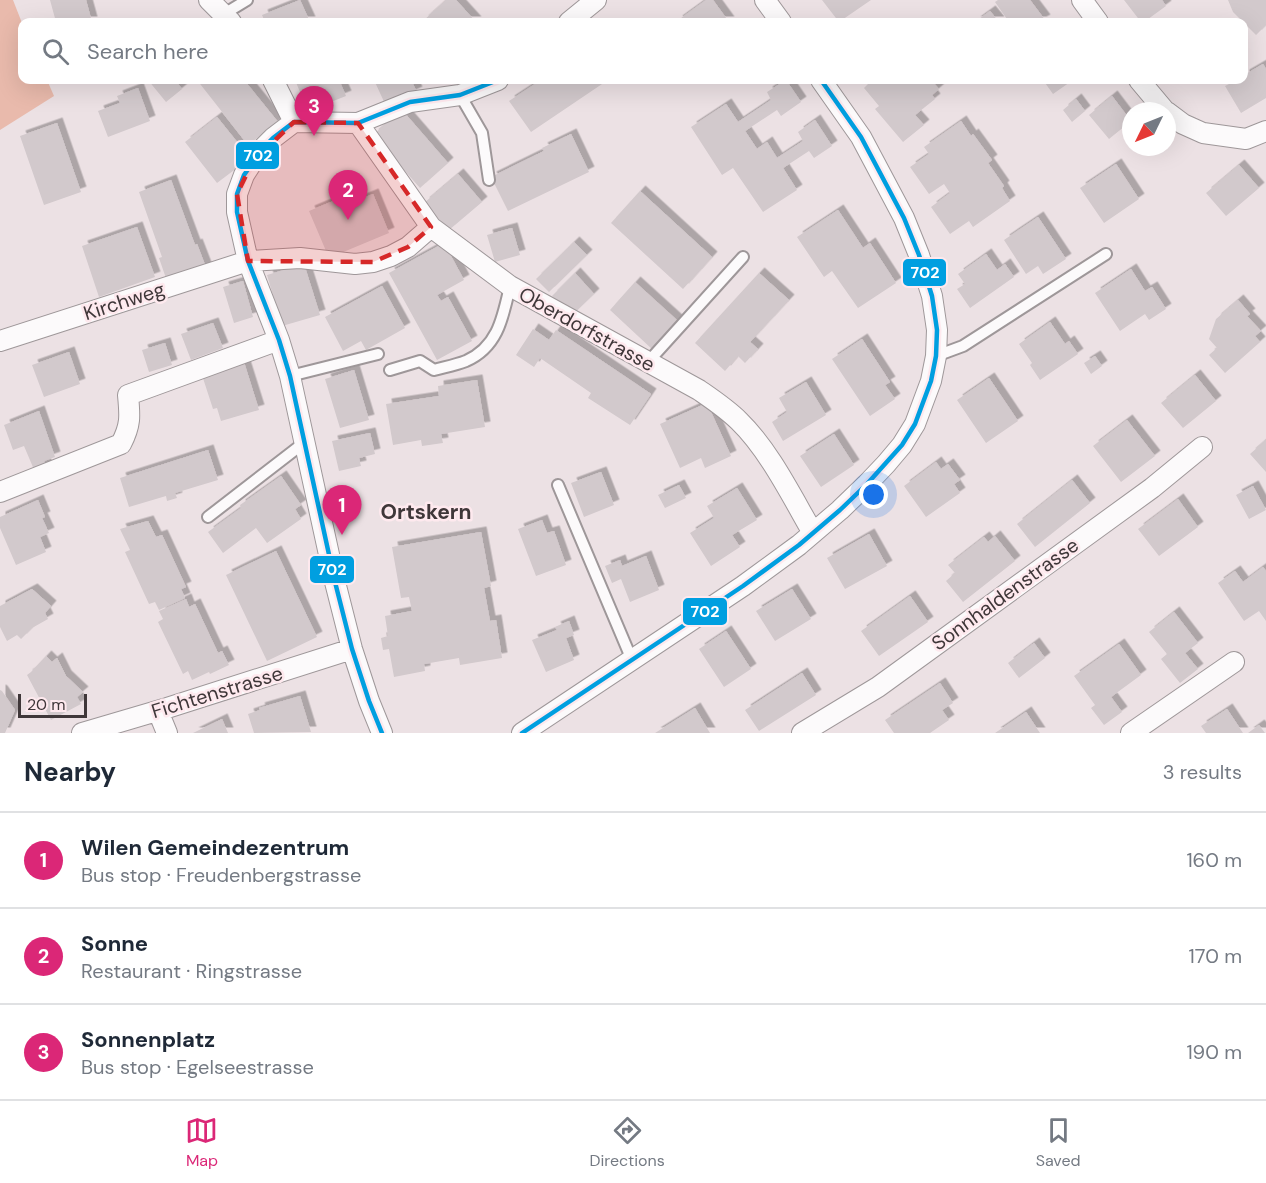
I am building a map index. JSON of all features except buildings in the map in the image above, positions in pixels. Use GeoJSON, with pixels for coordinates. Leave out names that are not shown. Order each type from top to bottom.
{"type":"FeatureCollection","features":[{"type":"Feature","properties":{"kind":"street"},"geometry":{"type":"LineString","coordinates":[[209,0],[228,18]]}},
{"type":"Feature","properties":{"kind":"street"},"geometry":{"type":"LineString","coordinates":[[574,18],[596,0]]}},
{"type":"Feature","properties":{"kind":"street"},"geometry":{"type":"LineString","coordinates":[[765,0],[778,18]]}},
{"type":"Feature","properties":{"kind":"street"},"geometry":{"type":"LineString","coordinates":[[1082,0],[1095,18]]}},
{"type":"Feature","properties":{"kind":"street"},"geometry":{"type":"LineString","coordinates":[[275,84],[294,122]]}},
{"type":"Feature","properties":{"kind":"street"},"geometry":{"type":"LineString","coordinates":[[382,733],[352,649],[290,376],[279,340],[248,261],[237,212],[237,194],[244,175],[263,148],[294,122],[358,123],[410,102],[460,95],[488,84]]}},
{"type":"Feature","properties":{"kind":"street"},"geometry":{"type":"LineString","coordinates":[[522,733],[799,545],[867,484],[902,445],[915,424],[931,381],[936,356],[937,330],[932,296],[904,218],[861,137],[824,84]]}},
{"type":"Feature","properties":{"kind":"street"},"geometry":{"type":"LineString","coordinates":[[1142,84],[1158,102]]}},
{"type":"Feature","properties":{"kind":"street"},"geometry":{"type":"LineString","coordinates":[[1176,119],[1203,133],[1246,139],[1266,131]]}},
{"type":"Feature","properties":{"kind":"street","name":"Oberdorfstrasse"},"geometry":{"type":"LineString","coordinates":[[358,123],[431,227],[510,286],[699,390],[739,421],[757,442],[813,533]]}},
{"type":"Feature","properties":{"kind":"street","name":"Kirchweg"},"geometry":{"type":"LineString","coordinates":[[0,341],[248,261],[300,258],[355,264],[373,262],[408,247],[431,227]]}},
{"type":"Feature","properties":{"kind":"street"},"geometry":{"type":"LineString","coordinates":[[0,492],[121,444],[127,434],[131,417],[128,395],[279,340]]}},
{"type":"Feature","properties":{"kind":"street","name":"Sonnhaldenstrasse"},"geometry":{"type":"LineString","coordinates":[[802,733],[878,687],[1152,488],[1202,447]]}},
{"type":"Feature","properties":{"kind":"street","name":"Fichtenstrasse"},"geometry":{"type":"LineString","coordinates":[[82,733],[352,649]]}},
{"type":"Feature","properties":{"kind":"street"},"geometry":{"type":"LineString","coordinates":[[1131,733],[1234,662]]}},
{"type":"Feature","properties":{"kind":"street"},"geometry":{"type":"LineString","coordinates":[[158,711],[167,733]]}},
{"type":"Feature","properties":{"kind":"lane"},"geometry":{"type":"LineString","coordinates":[[228,18],[247,0]]}},
{"type":"Feature","properties":{"kind":"lane"},"geometry":{"type":"LineString","coordinates":[[460,95],[482,133],[489,180]]}},
{"type":"Feature","properties":{"kind":"lane"},"geometry":{"type":"LineString","coordinates":[[936,356],[963,346],[1106,254]]}},
{"type":"Feature","properties":{"kind":"lane"},"geometry":{"type":"LineString","coordinates":[[648,362],[743,257]]}},
{"type":"Feature","properties":{"kind":"lane"},"geometry":{"type":"LineString","coordinates":[[390,370],[420,361],[434,370],[465,362],[475,356],[487,347],[500,325],[510,286]]}},
{"type":"Feature","properties":{"kind":"lane"},"geometry":{"type":"LineString","coordinates":[[290,376],[378,354]]}},
{"type":"Feature","properties":{"kind":"lane"},"geometry":{"type":"LineString","coordinates":[[208,517],[305,442]]}},
{"type":"Feature","properties":{"kind":"lane"},"geometry":{"type":"LineString","coordinates":[[558,485],[632,660]]}},
{"type":"Feature","properties":{"kind":"highlighted area"},"geometry":{"type":"Polygon","coordinates":[[[294,122],[358,123],[431,227],[408,247],[373,262],[248,261],[237,194],[253,161],[294,122]]]}},
{"type":"Feature","properties":{"kind":"shaded area"},"geometry":{"type":"Polygon","coordinates":[[[0,0],[13,0],[20,18],[18,18],[18,84],[49,84],[54,96],[0,130],[0,0]]]}},
{"type":"Feature","properties":{"kind":"transit line","name":"702"},"geometry":{"type":"LineString","coordinates":[[382,733],[352,649],[290,376],[279,340],[248,261],[237,212],[237,194],[244,175],[263,148],[294,122],[358,123],[410,102],[460,95],[488,84]]}},
{"type":"Feature","properties":{"kind":"transit line","name":"702"},"geometry":{"type":"LineString","coordinates":[[522,733],[743,586],[799,545],[867,484],[902,445],[915,424],[931,381],[936,356],[937,330],[932,296],[904,218],[861,137],[824,84]]}},
{"type":"Feature","properties":{"kind":"place","name":"Sonnenplatz"},"geometry":{"type":"Point","coordinates":[314,136]}},
{"type":"Feature","properties":{"kind":"place","name":"Sonne"},"geometry":{"type":"Point","coordinates":[348,220]}},
{"type":"Feature","properties":{"kind":"place","name":"Wilen Gemeindezentrum"},"geometry":{"type":"Point","coordinates":[342,535]}},
{"type":"Feature","properties":{"kind":"district","name":"Ortskern"},"geometry":{"type":"Point","coordinates":[426,512]}}]}
